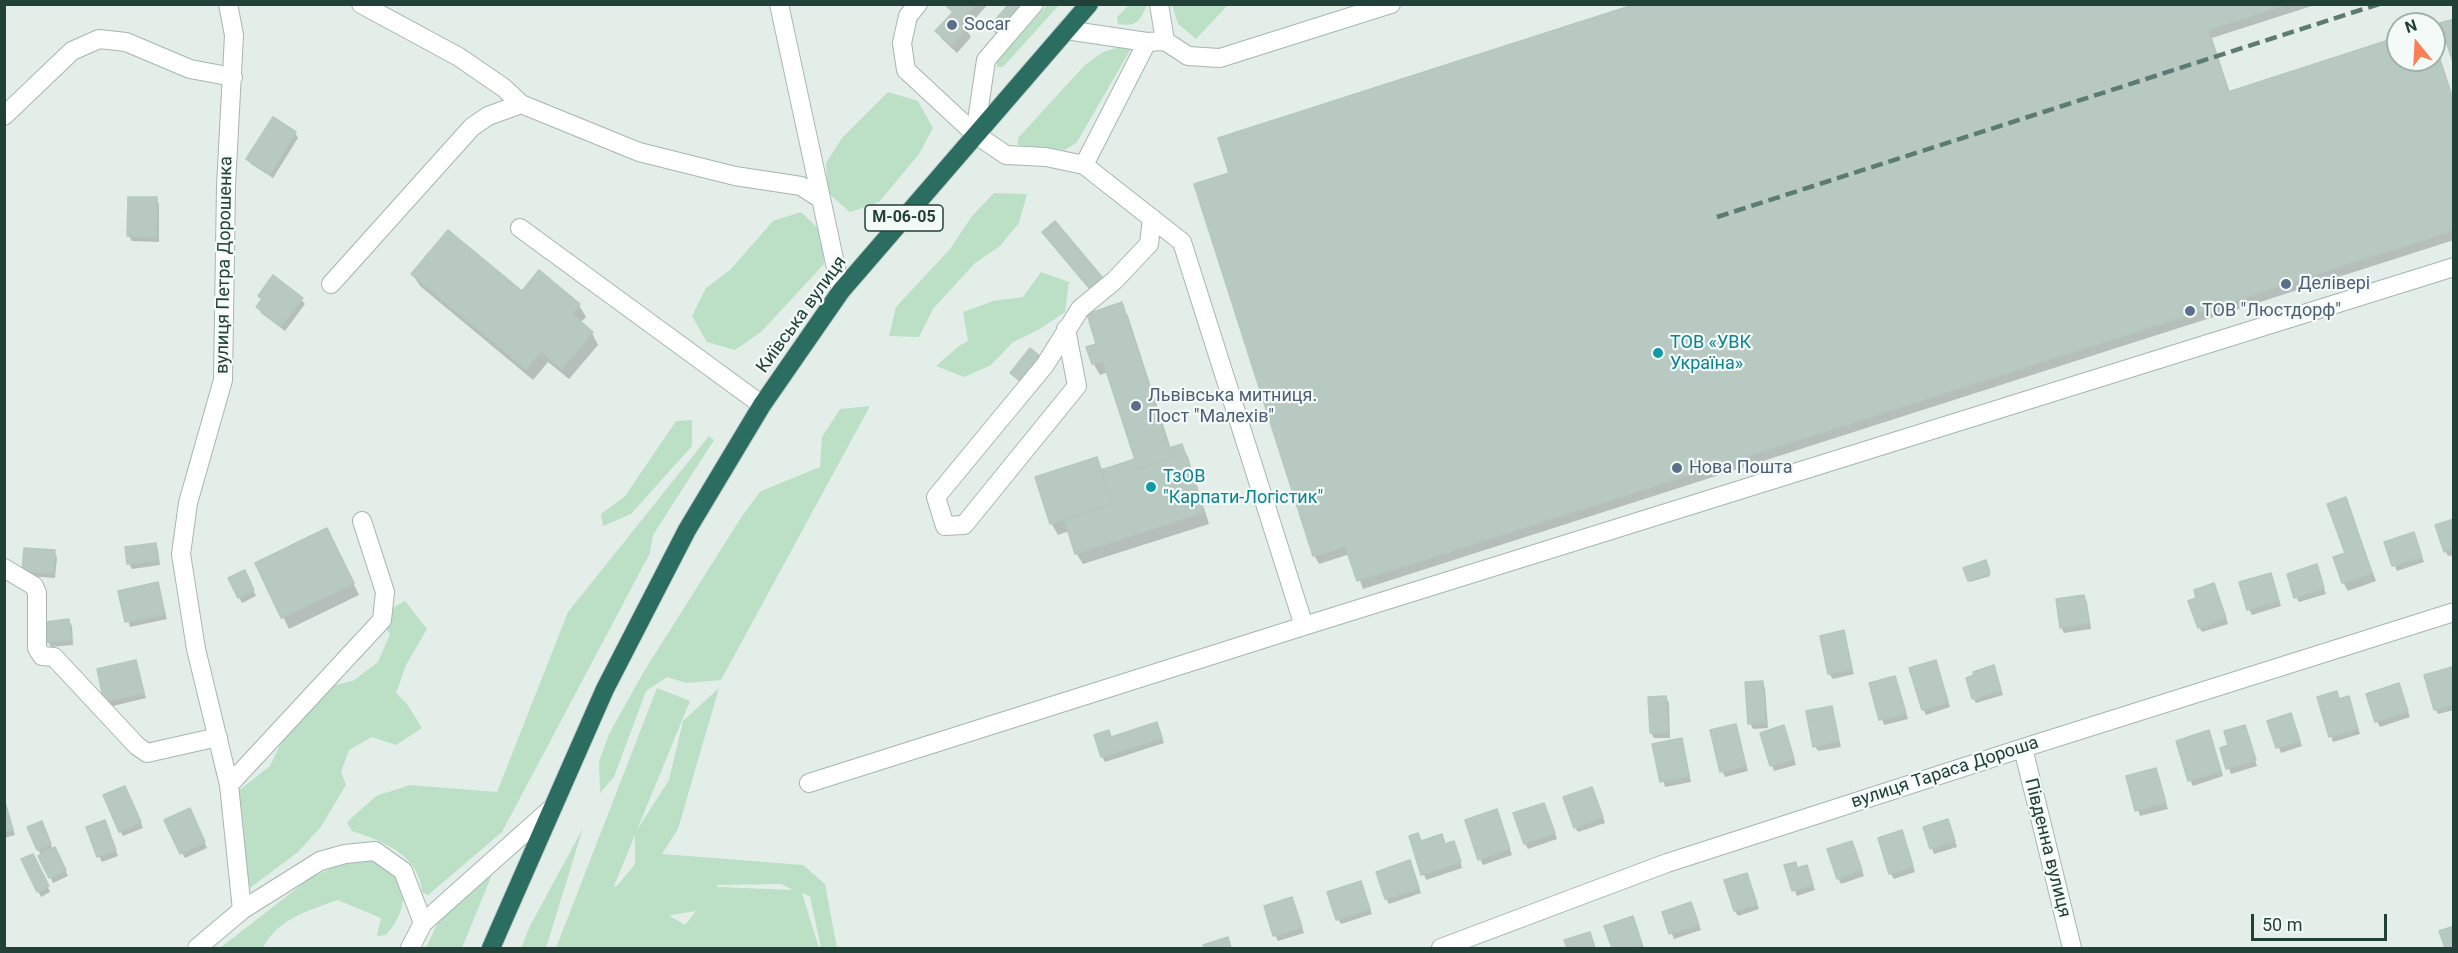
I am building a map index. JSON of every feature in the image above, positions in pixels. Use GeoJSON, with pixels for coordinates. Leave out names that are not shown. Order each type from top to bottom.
{"type":"FeatureCollection","features":[{"type":"Feature","properties":{"kind":"highway","name":"Київська вулиця"},"geometry":{"type":"LineString","coordinates":[[491,948],[605,689],[687,530],[762,405],[841,291],[1089,4]]}},
{"type":"Feature","properties":{"kind":"street","name":"вулиця Петра Дорошенка"},"geometry":{"type":"LineString","coordinates":[[228,4],[234,35],[226,186],[223,380],[188,503],[181,554],[196,649],[229,785],[242,910]]}},
{"type":"Feature","properties":{"kind":"street"},"geometry":{"type":"LineString","coordinates":[[361,4],[459,57],[504,88],[521,104],[639,152],[735,176],[801,186],[821,199]]}},
{"type":"Feature","properties":{"kind":"street"},"geometry":{"type":"LineString","coordinates":[[779,4],[841,291]]}},
{"type":"Feature","properties":{"kind":"street"},"geometry":{"type":"LineString","coordinates":[[918,4],[908,16],[902,43],[906,70],[975,134],[1006,155],[1046,157],[1084,165],[1182,242],[1304,626]]}},
{"type":"Feature","properties":{"kind":"street"},"geometry":{"type":"LineString","coordinates":[[975,134],[986,60],[1034,4]]}},
{"type":"Feature","properties":{"kind":"street"},"geometry":{"type":"LineString","coordinates":[[1159,4],[1165,41]]}},
{"type":"Feature","properties":{"kind":"street"},"geometry":{"type":"LineString","coordinates":[[1066,30],[1147,42],[1165,41],[1188,56],[1220,58],[1391,4]]}},
{"type":"Feature","properties":{"kind":"street"},"geometry":{"type":"LineString","coordinates":[[4,116],[72,51],[99,39],[126,42],[190,69],[233,77]]}},
{"type":"Feature","properties":{"kind":"street"},"geometry":{"type":"LineString","coordinates":[[1084,165],[1147,42]]}},
{"type":"Feature","properties":{"kind":"street"},"geometry":{"type":"LineString","coordinates":[[331,284],[472,127],[488,116],[521,104]]}},
{"type":"Feature","properties":{"kind":"street"},"geometry":{"type":"LineString","coordinates":[[1066,329],[1077,386],[964,525],[945,526],[936,497],[1045,365],[1066,329],[1080,309],[1115,280],[1149,244],[1152,218]]}},
{"type":"Feature","properties":{"kind":"street"},"geometry":{"type":"LineString","coordinates":[[520,228],[762,405]]}},
{"type":"Feature","properties":{"kind":"street"},"geometry":{"type":"LineString","coordinates":[[809,783],[2454,267]]}},
{"type":"Feature","properties":{"kind":"street"},"geometry":{"type":"LineString","coordinates":[[229,785],[382,620],[385,592],[362,520]]}},
{"type":"Feature","properties":{"kind":"street"},"geometry":{"type":"LineString","coordinates":[[4,568],[34,586],[37,593],[37,648],[42,656],[54,657],[137,746],[147,753],[218,737]]}},
{"type":"Feature","properties":{"kind":"street","name":"вулиця Тараса Дороша"},"geometry":{"type":"LineString","coordinates":[[1441,948],[1667,863],[2454,612]]}},
{"type":"Feature","properties":{"kind":"street","name":"Південна вулиця"},"geometry":{"type":"LineString","coordinates":[[2023,748],[2072,948]]}},
{"type":"Feature","properties":{"kind":"street"},"geometry":{"type":"LineString","coordinates":[[410,948],[423,923],[554,807]]}},
{"type":"Feature","properties":{"kind":"street"},"geometry":{"type":"LineString","coordinates":[[197,948],[242,910],[320,861],[345,854],[375,851],[404,871],[423,923]]}},
{"type":"Feature","properties":{"kind":"green space"},"geometry":{"type":"Polygon","coordinates":[[[1130,4],[1147,5],[1134,24],[1118,24],[1117,17],[1130,4]]]}},
{"type":"Feature","properties":{"kind":"green space"},"geometry":{"type":"Polygon","coordinates":[[[1172,4],[1228,5],[1196,39],[1178,24],[1172,4]]]}},
{"type":"Feature","properties":{"kind":"green space"},"geometry":{"type":"Polygon","coordinates":[[[1047,5],[1059,5],[1003,67],[997,67],[997,61],[1047,5]]]}},
{"type":"Feature","properties":{"kind":"green space"},"geometry":{"type":"Polygon","coordinates":[[[1126,45],[1132,47],[1077,142],[1065,150],[1018,145],[1018,138],[1085,65],[1103,52],[1126,45]]]}},
{"type":"Feature","properties":{"kind":"green space"},"geometry":{"type":"Polygon","coordinates":[[[888,92],[918,101],[933,128],[919,154],[879,202],[850,212],[828,193],[826,163],[842,138],[888,92]]]}},
{"type":"Feature","properties":{"kind":"green space"},"geometry":{"type":"Polygon","coordinates":[[[994,193],[1027,194],[1019,223],[1000,246],[975,263],[933,309],[919,337],[889,336],[896,307],[950,249],[972,216],[994,193]]]}},
{"type":"Feature","properties":{"kind":"green space"},"geometry":{"type":"Polygon","coordinates":[[[801,212],[823,233],[824,264],[761,332],[735,350],[707,342],[692,316],[706,288],[730,270],[773,221],[801,212]]]}},
{"type":"Feature","properties":{"kind":"green space"},"geometry":{"type":"Polygon","coordinates":[[[1041,272],[1069,282],[1065,312],[1040,329],[1013,342],[991,365],[964,377],[936,366],[968,341],[963,312],[993,301],[1023,297],[1041,272]]]}},
{"type":"Feature","properties":{"kind":"green space"},"geometry":{"type":"Polygon","coordinates":[[[870,406],[721,680],[686,683],[667,677],[646,691],[614,777],[600,793],[599,762],[609,734],[643,673],[742,516],[761,491],[820,467],[822,437],[840,409],[870,406]]]}},
{"type":"Feature","properties":{"kind":"green space"},"geometry":{"type":"Polygon","coordinates":[[[692,420],[692,446],[631,514],[603,526],[601,514],[625,496],[676,421],[692,420]]]}},
{"type":"Feature","properties":{"kind":"green space"},"geometry":{"type":"Polygon","coordinates":[[[709,436],[714,440],[653,535],[650,553],[502,832],[428,895],[422,892],[414,868],[407,859],[387,845],[352,831],[347,822],[376,796],[410,785],[497,792],[568,612],[709,436]]]}},
{"type":"Feature","properties":{"kind":"green space"},"geometry":{"type":"Polygon","coordinates":[[[405,601],[427,629],[406,665],[396,693],[407,704],[422,728],[396,745],[372,737],[349,750],[341,772],[346,785],[320,828],[298,852],[250,888],[240,855],[233,795],[270,766],[290,724],[317,689],[353,681],[378,662],[390,634],[377,616],[405,601]]]}},
{"type":"Feature","properties":{"kind":"green space"},"geometry":{"type":"Polygon","coordinates":[[[657,688],[690,701],[637,830],[669,780],[683,721],[719,688],[678,829],[662,854],[803,865],[825,884],[837,948],[821,948],[810,896],[802,893],[819,948],[556,948],[657,688]],[[635,835],[614,886],[616,887],[635,864],[635,835]],[[781,884],[718,885],[717,887],[793,890],[781,884]],[[696,911],[671,915],[685,925],[696,911]]]}},
{"type":"Feature","properties":{"kind":"green space"},"geometry":{"type":"Polygon","coordinates":[[[583,828],[546,948],[521,948],[530,926],[583,828]]]}},
{"type":"Feature","properties":{"kind":"green space"},"geometry":{"type":"Polygon","coordinates":[[[375,858],[393,871],[402,889],[400,914],[386,935],[377,936],[381,918],[338,900],[305,912],[285,923],[269,938],[263,948],[220,948],[309,879],[343,862],[375,858]]]}},
{"type":"Feature","properties":{"kind":"green space"},"geometry":{"type":"Polygon","coordinates":[[[489,873],[491,877],[462,948],[426,948],[437,924],[483,875],[489,873]]]}},
{"type":"Feature","properties":{"kind":"building","name":"Socar"},"geometry":{"type":"Polygon","coordinates":[[[949,4],[976,4],[960,22],[967,28],[952,45],[935,31],[953,12],[947,7],[949,4]]]}},
{"type":"Feature","properties":{"kind":"building"},"geometry":{"type":"Polygon","coordinates":[[[1009,4],[1030,4],[1001,37],[989,27],[1009,4]]]}},
{"type":"Feature","properties":{"kind":"building","name":"ТОВ «УВК Україна»"},"geometry":{"type":"Polygon","coordinates":[[[1636,4],[2287,4],[2208,30],[2228,92],[2386,41],[2386,72],[2444,72],[2454,103],[2454,230],[1357,581],[1345,546],[1313,556],[1194,184],[1229,173],[1218,138],[1636,4]]]}},
{"type":"Feature","properties":{"kind":"building"},"geometry":{"type":"Polygon","coordinates":[[[2454,19],[2454,65],[2446,41],[2446,21],[2454,19]]]}},
{"type":"Feature","properties":{"kind":"building"},"geometry":{"type":"Polygon","coordinates":[[[273,117],[296,132],[270,174],[246,159],[273,117]]]}},
{"type":"Feature","properties":{"kind":"building"},"geometry":{"type":"Polygon","coordinates":[[[128,197],[157,197],[156,237],[127,236],[128,197]]]}},
{"type":"Feature","properties":{"kind":"building"},"geometry":{"type":"Polygon","coordinates":[[[1055,221],[1102,277],[1089,288],[1042,232],[1055,221]]]}},
{"type":"Feature","properties":{"kind":"building"},"geometry":{"type":"Polygon","coordinates":[[[448,230],[522,291],[539,270],[580,304],[572,314],[593,332],[562,369],[541,351],[526,369],[411,274],[448,230]]]}},
{"type":"Feature","properties":{"kind":"building"},"geometry":{"type":"Polygon","coordinates":[[[273,275],[303,298],[281,326],[256,307],[262,299],[258,296],[273,275]]]}},
{"type":"Feature","properties":{"kind":"building","name":"Львівська митниця. Пост \"Малехів\""},"geometry":{"type":"Polygon","coordinates":[[[1122,302],[1172,458],[1138,469],[1103,361],[1092,364],[1086,347],[1096,344],[1087,314],[1122,302]]]}},
{"type":"Feature","properties":{"kind":"building"},"geometry":{"type":"Polygon","coordinates":[[[1030,348],[1040,356],[1020,381],[1010,373],[1030,348]]]}},
{"type":"Feature","properties":{"kind":"building","name":"ТзОВ \"Карпати-Логістик\""},"geometry":{"type":"Polygon","coordinates":[[[1182,444],[1204,512],[1075,554],[1064,519],[1112,504],[1101,470],[1135,459],[1138,469],[1172,458],[1169,448],[1182,444]]]}},
{"type":"Feature","properties":{"kind":"building","name":"ТзОВ \"Карпати-Логістик\""},"geometry":{"type":"Polygon","coordinates":[[[1097,457],[1112,504],[1050,524],[1035,477],[1097,457]]]}},
{"type":"Feature","properties":{"kind":"building"},"geometry":{"type":"Polygon","coordinates":[[[2346,497],[2372,573],[2342,583],[2333,557],[2345,553],[2327,504],[2346,497]]]}},
{"type":"Feature","properties":{"kind":"building"},"geometry":{"type":"Polygon","coordinates":[[[2454,519],[2454,548],[2444,552],[2435,525],[2454,519]]]}},
{"type":"Feature","properties":{"kind":"building"},"geometry":{"type":"Polygon","coordinates":[[[327,528],[354,583],[281,618],[255,563],[327,528]]]}},
{"type":"Feature","properties":{"kind":"building"},"geometry":{"type":"Polygon","coordinates":[[[2414,532],[2422,557],[2392,566],[2384,542],[2414,532]]]}},
{"type":"Feature","properties":{"kind":"building"},"geometry":{"type":"Polygon","coordinates":[[[156,543],[158,560],[127,564],[125,547],[156,543]]]}},
{"type":"Feature","properties":{"kind":"building"},"geometry":{"type":"Polygon","coordinates":[[[24,548],[55,550],[53,573],[22,571],[24,548]]]}},
{"type":"Feature","properties":{"kind":"building"},"geometry":{"type":"Polygon","coordinates":[[[1986,560],[1990,573],[1968,581],[1963,568],[1986,560]]]}},
{"type":"Feature","properties":{"kind":"building"},"geometry":{"type":"Polygon","coordinates":[[[2317,564],[2324,588],[2294,598],[2287,574],[2317,564]]]}},
{"type":"Feature","properties":{"kind":"building"},"geometry":{"type":"Polygon","coordinates":[[[245,570],[254,590],[238,598],[228,578],[245,570]]]}},
{"type":"Feature","properties":{"kind":"building"},"geometry":{"type":"Polygon","coordinates":[[[2271,573],[2279,601],[2247,610],[2239,582],[2271,573]]]}},
{"type":"Feature","properties":{"kind":"building"},"geometry":{"type":"Polygon","coordinates":[[[158,582],[165,614],[125,622],[118,591],[158,582]]]}},
{"type":"Feature","properties":{"kind":"building"},"geometry":{"type":"Polygon","coordinates":[[[2214,583],[2226,618],[2198,628],[2188,601],[2196,598],[2194,590],[2214,583]]]}},
{"type":"Feature","properties":{"kind":"building"},"geometry":{"type":"Polygon","coordinates":[[[2084,595],[2089,623],[2060,628],[2056,599],[2084,595]]]}},
{"type":"Feature","properties":{"kind":"building"},"geometry":{"type":"Polygon","coordinates":[[[69,619],[71,640],[47,642],[45,622],[69,619]]]}},
{"type":"Feature","properties":{"kind":"building"},"geometry":{"type":"Polygon","coordinates":[[[1844,630],[1852,669],[1828,674],[1820,636],[1844,630]]]}},
{"type":"Feature","properties":{"kind":"building"},"geometry":{"type":"Polygon","coordinates":[[[136,660],[144,693],[104,702],[97,669],[136,660]]]}},
{"type":"Feature","properties":{"kind":"building"},"geometry":{"type":"Polygon","coordinates":[[[1936,660],[1948,702],[1922,710],[1909,668],[1936,660]]]}},
{"type":"Feature","properties":{"kind":"building"},"geometry":{"type":"Polygon","coordinates":[[[1994,665],[2001,690],[1972,699],[1966,678],[1974,675],[1973,672],[1994,665]]]}},
{"type":"Feature","properties":{"kind":"building"},"geometry":{"type":"Polygon","coordinates":[[[2452,667],[2454,704],[2434,710],[2424,675],[2452,667]]]}},
{"type":"Feature","properties":{"kind":"building"},"geometry":{"type":"Polygon","coordinates":[[[1895,676],[1906,713],[1879,720],[1869,683],[1895,676]]]}},
{"type":"Feature","properties":{"kind":"building"},"geometry":{"type":"Polygon","coordinates":[[[1763,681],[1765,722],[1748,724],[1745,682],[1763,681]]]}},
{"type":"Feature","properties":{"kind":"building"},"geometry":{"type":"Polygon","coordinates":[[[2399,683],[2408,711],[2375,722],[2366,694],[2399,683]]]}},
{"type":"Feature","properties":{"kind":"building"},"geometry":{"type":"Polygon","coordinates":[[[2337,691],[2339,699],[2349,696],[2358,729],[2329,737],[2317,697],[2337,691]]]}},
{"type":"Feature","properties":{"kind":"building"},"geometry":{"type":"Polygon","coordinates":[[[1666,696],[1668,732],[1650,733],[1648,697],[1666,696]]]}},
{"type":"Feature","properties":{"kind":"building"},"geometry":{"type":"Polygon","coordinates":[[[1832,706],[1839,741],[1813,747],[1806,711],[1832,706]]]}},
{"type":"Feature","properties":{"kind":"building"},"geometry":{"type":"Polygon","coordinates":[[[2291,713],[2300,741],[2276,748],[2267,721],[2291,713]]]}},
{"type":"Feature","properties":{"kind":"building"},"geometry":{"type":"Polygon","coordinates":[[[1157,722],[1162,738],[1101,757],[1094,735],[1109,730],[1111,737],[1157,722]]]}},
{"type":"Feature","properties":{"kind":"building"},"geometry":{"type":"Polygon","coordinates":[[[1736,724],[1746,766],[1720,772],[1710,730],[1736,724]]]}},
{"type":"Feature","properties":{"kind":"building"},"geometry":{"type":"Polygon","coordinates":[[[1784,725],[1794,759],[1770,766],[1760,733],[1784,725]]]}},
{"type":"Feature","properties":{"kind":"building"},"geometry":{"type":"Polygon","coordinates":[[[2245,725],[2256,760],[2226,769],[2220,748],[2228,745],[2224,731],[2245,725]]]}},
{"type":"Feature","properties":{"kind":"building"},"geometry":{"type":"Polygon","coordinates":[[[2209,730],[2221,771],[2188,781],[2176,741],[2209,730]]]}},
{"type":"Feature","properties":{"kind":"building"},"geometry":{"type":"Polygon","coordinates":[[[1682,738],[1689,776],[1660,782],[1652,744],[1682,738]]]}},
{"type":"Feature","properties":{"kind":"building"},"geometry":{"type":"Polygon","coordinates":[[[2156,768],[2166,803],[2135,811],[2126,776],[2156,768]]]}},
{"type":"Feature","properties":{"kind":"building"},"geometry":{"type":"Polygon","coordinates":[[[125,786],[141,822],[119,832],[103,795],[125,786]]]}},
{"type":"Feature","properties":{"kind":"building"},"geometry":{"type":"Polygon","coordinates":[[[1592,787],[1603,817],[1574,828],[1563,797],[1592,787]]]}},
{"type":"Feature","properties":{"kind":"building"},"geometry":{"type":"Polygon","coordinates":[[[4,799],[13,830],[4,832],[4,799]]]}},
{"type":"Feature","properties":{"kind":"building"},"geometry":{"type":"Polygon","coordinates":[[[1544,803],[1555,833],[1524,844],[1513,813],[1544,803]]]}},
{"type":"Feature","properties":{"kind":"building"},"geometry":{"type":"Polygon","coordinates":[[[190,808],[205,842],[180,854],[164,820],[190,808]]]}},
{"type":"Feature","properties":{"kind":"building"},"geometry":{"type":"Polygon","coordinates":[[[1497,809],[1510,849],[1478,860],[1465,820],[1497,809]]]}},
{"type":"Feature","properties":{"kind":"building"},"geometry":{"type":"Polygon","coordinates":[[[1948,819],[1955,841],[1930,849],[1923,827],[1948,819]]]}},
{"type":"Feature","properties":{"kind":"building"},"geometry":{"type":"Polygon","coordinates":[[[105,820],[116,850],[97,857],[86,827],[105,820]]]}},
{"type":"Feature","properties":{"kind":"building"},"geometry":{"type":"Polygon","coordinates":[[[42,821],[51,844],[37,850],[27,827],[42,821]]]}},
{"type":"Feature","properties":{"kind":"building"},"geometry":{"type":"Polygon","coordinates":[[[1902,830],[1913,866],[1889,874],[1878,838],[1902,830]]]}},
{"type":"Feature","properties":{"kind":"building"},"geometry":{"type":"Polygon","coordinates":[[[1418,833],[1421,841],[1442,834],[1445,844],[1454,841],[1461,862],[1421,875],[1409,836],[1418,833]]]}},
{"type":"Feature","properties":{"kind":"building"},"geometry":{"type":"Polygon","coordinates":[[[1852,841],[1862,870],[1837,879],[1827,849],[1852,841]]]}},
{"type":"Feature","properties":{"kind":"building"},"geometry":{"type":"Polygon","coordinates":[[[55,847],[66,870],[49,878],[38,856],[55,847]]]}},
{"type":"Feature","properties":{"kind":"building"},"geometry":{"type":"Polygon","coordinates":[[[33,854],[49,886],[37,892],[21,859],[33,854]]]}},
{"type":"Feature","properties":{"kind":"building"},"geometry":{"type":"Polygon","coordinates":[[[1410,860],[1419,888],[1385,899],[1376,872],[1410,860]]]}},
{"type":"Feature","properties":{"kind":"building"},"geometry":{"type":"Polygon","coordinates":[[[1796,862],[1797,868],[1807,865],[1813,885],[1792,891],[1784,865],[1796,862]]]}},
{"type":"Feature","properties":{"kind":"building"},"geometry":{"type":"Polygon","coordinates":[[[1747,873],[1757,904],[1734,911],[1724,880],[1747,873]]]}},
{"type":"Feature","properties":{"kind":"building"},"geometry":{"type":"Polygon","coordinates":[[[1361,881],[1370,909],[1336,920],[1327,892],[1361,881]]]}},
{"type":"Feature","properties":{"kind":"building"},"geometry":{"type":"Polygon","coordinates":[[[1292,897],[1302,927],[1273,936],[1264,906],[1292,897]]]}},
{"type":"Feature","properties":{"kind":"building"},"geometry":{"type":"Polygon","coordinates":[[[1691,902],[1699,925],[1669,934],[1662,912],[1691,902]]]}},
{"type":"Feature","properties":{"kind":"building"},"geometry":{"type":"Polygon","coordinates":[[[1633,916],[1642,944],[1630,948],[1612,948],[1604,926],[1633,916]]]}},
{"type":"Feature","properties":{"kind":"building"},"geometry":{"type":"Polygon","coordinates":[[[2454,926],[2454,948],[2445,948],[2439,931],[2454,926]]]}},
{"type":"Feature","properties":{"kind":"building"},"geometry":{"type":"Polygon","coordinates":[[[1590,932],[1595,948],[1567,948],[1564,940],[1590,932]]]}},
{"type":"Feature","properties":{"kind":"building"},"geometry":{"type":"Polygon","coordinates":[[[1228,937],[1231,948],[1204,948],[1203,945],[1228,937]]]}},
{"type":"Feature","properties":{"kind":"railway"},"geometry":{"type":"LineString","coordinates":[[1717,217],[2379,4]]}},
{"type":"Feature","properties":{"kind":"place","name":"Socar"},"geometry":{"type":"Point","coordinates":[952,25]}},
{"type":"Feature","properties":{"kind":"place","name":"Делівері"},"geometry":{"type":"Point","coordinates":[2286,284]}},
{"type":"Feature","properties":{"kind":"place","name":"ТОВ \"Люстдорф\""},"geometry":{"type":"Point","coordinates":[2190,311]}},
{"type":"Feature","properties":{"kind":"place","name":"ТОВ «УВК Україна»"},"geometry":{"type":"Point","coordinates":[1658,353]}},
{"type":"Feature","properties":{"kind":"place","name":"Львівська митниця. Пост \"Малехів\""},"geometry":{"type":"Point","coordinates":[1136,406]}},
{"type":"Feature","properties":{"kind":"place","name":"Нова Пошта"},"geometry":{"type":"Point","coordinates":[1677,468]}},
{"type":"Feature","properties":{"kind":"place","name":"ТзОВ \"Карпати-Логістик\""},"geometry":{"type":"Point","coordinates":[1151,487]}}]}
